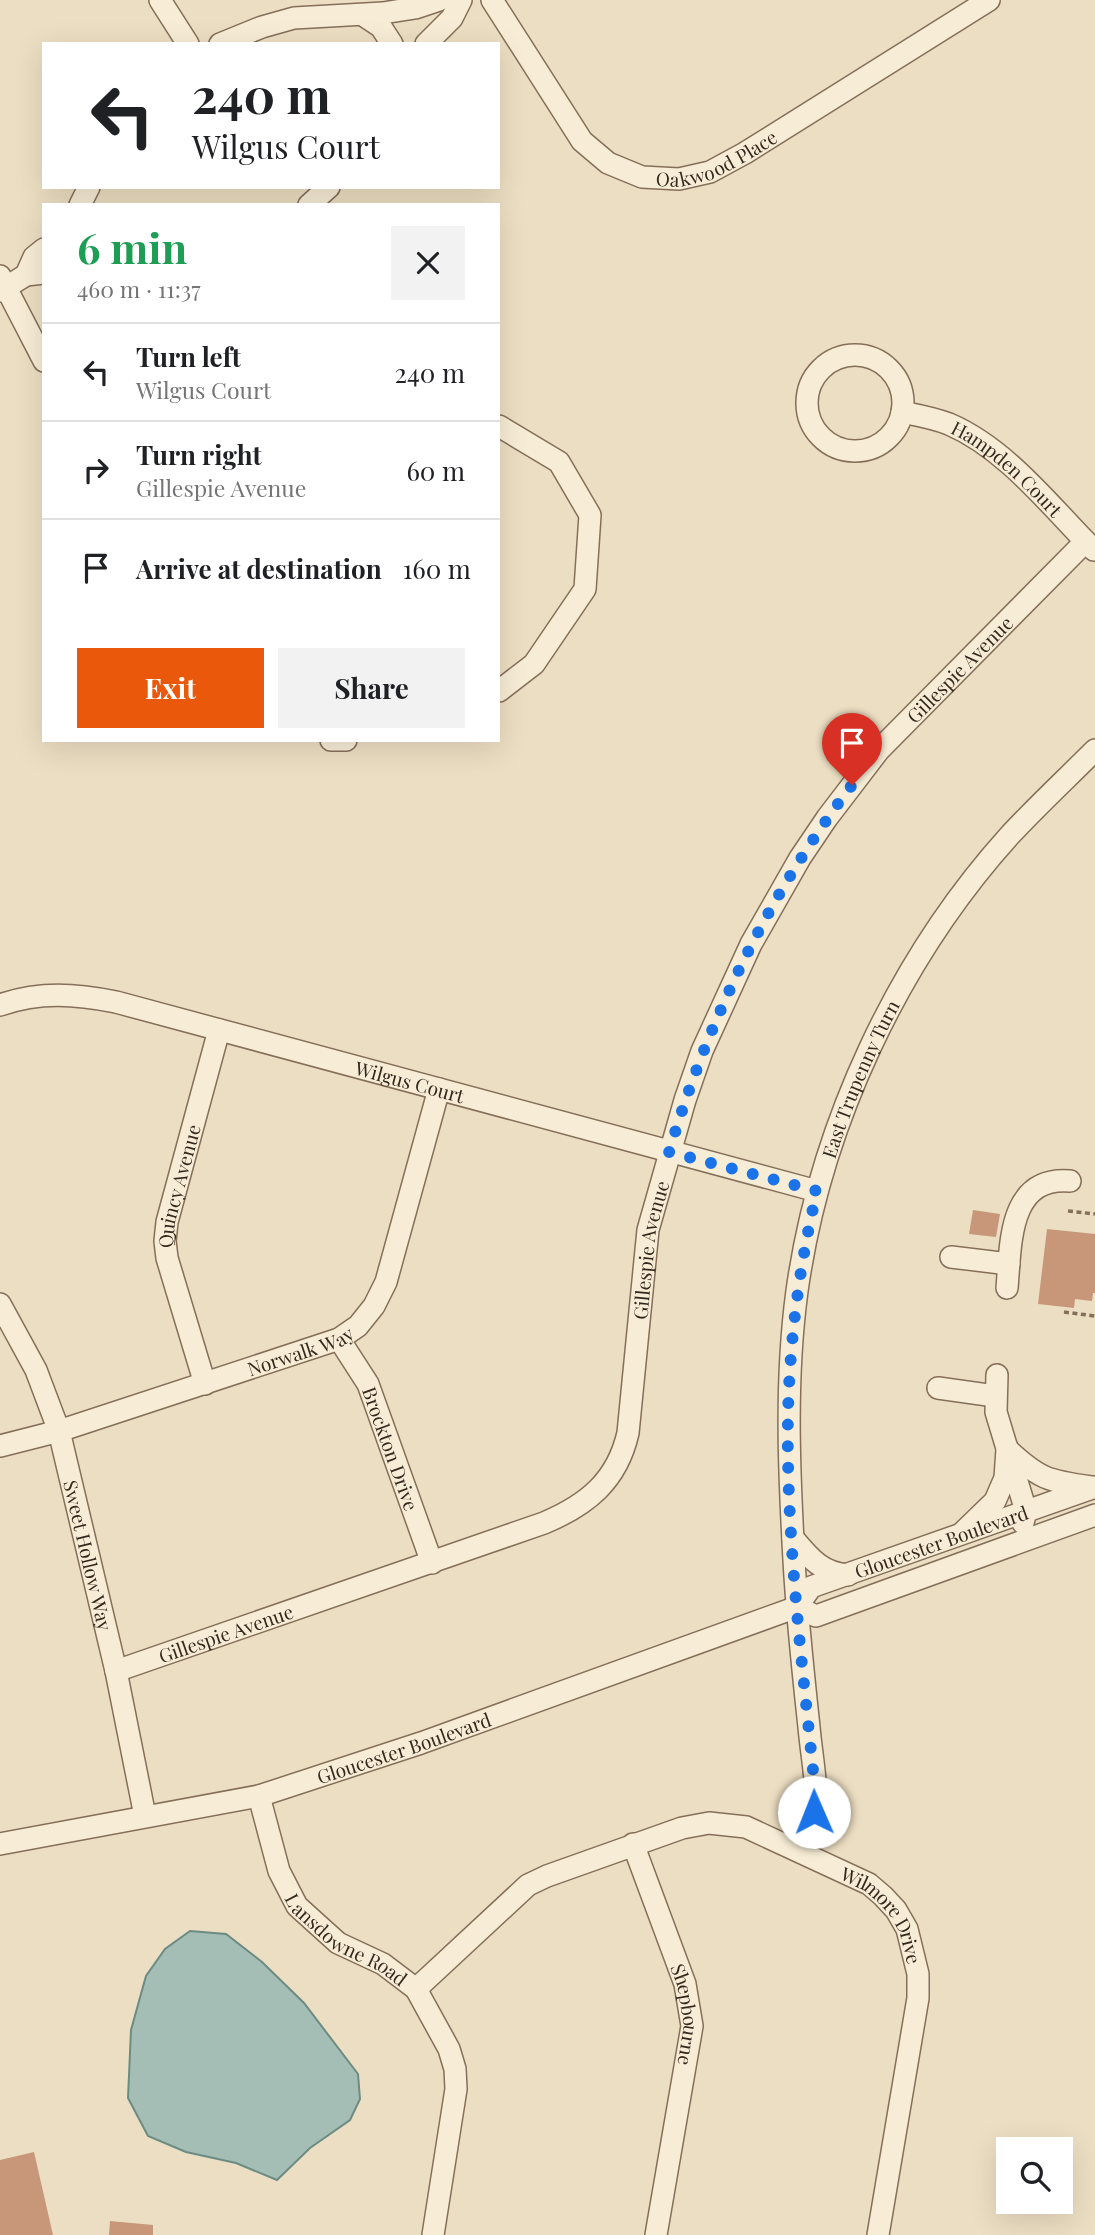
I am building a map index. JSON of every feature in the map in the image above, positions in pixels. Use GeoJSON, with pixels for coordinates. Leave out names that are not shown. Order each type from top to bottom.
{"type":"FeatureCollection","features":[{"type":"Feature","properties":{"kind":"street"},"geometry":{"type":"LineString","coordinates":[[160,0],[187,42]]}},
{"type":"Feature","properties":{"kind":"street"},"geometry":{"type":"LineString","coordinates":[[225,42],[294,18],[363,15],[415,8],[439,0]]}},
{"type":"Feature","properties":{"kind":"street"},"geometry":{"type":"LineString","coordinates":[[428,42],[452,18],[461,0]]}},
{"type":"Feature","properties":{"kind":"street","name":"Oakwood Place"},"geometry":{"type":"LineString","coordinates":[[492,0],[582,141],[608,163],[642,177],[679,179],[710,172],[745,153],[989,0]]}},
{"type":"Feature","properties":{"kind":"street"},"geometry":{"type":"LineString","coordinates":[[363,15],[381,27],[391,42]]}},
{"type":"Feature","properties":{"kind":"street"},"geometry":{"type":"LineString","coordinates":[[311,203],[326,189]]}},
{"type":"Feature","properties":{"kind":"street"},"geometry":{"type":"LineString","coordinates":[[42,251],[34,257],[35,274],[2,284],[42,357]]}},
{"type":"Feature","properties":{"kind":"street"},"geometry":{"type":"LineString","coordinates":[[846,356],[867,356],[888,368],[896,378],[901,390],[902,412],[894,430],[886,439],[864,450],[849,451],[835,447],[816,432],[807,410],[807,398],[813,379],[827,364],[846,356]]}},
{"type":"Feature","properties":{"kind":"street","name":"Hampden Court"},"geometry":{"type":"LineString","coordinates":[[902,412],[947,423],[975,438],[1009,464],[1090,547]]}},
{"type":"Feature","properties":{"kind":"street"},"geometry":{"type":"LineString","coordinates":[[500,427],[559,462],[590,514],[585,589],[534,664],[500,690]]}},
{"type":"Feature","properties":{"kind":"street","name":"Gillespie Avenue"},"geometry":{"type":"LineString","coordinates":[[116,1671],[569,1513],[598,1489],[618,1463],[628,1433],[648,1230],[669,1152],[702,1051],[730,985],[775,897],[820,828],[902,724],[1090,547]]}},
{"type":"Feature","properties":{"kind":"street","name":"East Trupenny Turn"},"geometry":{"type":"LineString","coordinates":[[801,1851],[816,1800],[797,1607],[788,1460],[797,1292],[817,1191],[858,1076],[897,994],[920,956],[970,885],[1009,837],[1095,751]]}},
{"type":"Feature","properties":{"kind":"street","name":"Wilgus Court"},"geometry":{"type":"LineString","coordinates":[[0,1005],[54,993],[116,1002],[817,1191]]}},
{"type":"Feature","properties":{"kind":"street","name":"Quincy Avenue"},"geometry":{"type":"LineString","coordinates":[[205,1384],[167,1258],[165,1241],[167,1222],[219,1030]]}},
{"type":"Feature","properties":{"kind":"street","name":"Norwalk Way"},"geometry":{"type":"LineString","coordinates":[[0,1446],[59,1431],[205,1384],[339,1339],[358,1326],[374,1306],[386,1282],[439,1089]]}},
{"type":"Feature","properties":{"kind":"street"},"geometry":{"type":"LineString","coordinates":[[1007,1288],[1012,1234],[1024,1200],[1036,1187],[1044,1183],[1070,1181]]}},
{"type":"Feature","properties":{"kind":"street"},"geometry":{"type":"LineString","coordinates":[[951,1257],[1009,1264]]}},
{"type":"Feature","properties":{"kind":"street","name":"Sweet Hollow Way"},"geometry":{"type":"LineString","coordinates":[[0,1304],[36,1370],[59,1431],[116,1671],[145,1816]]}},
{"type":"Feature","properties":{"kind":"street","name":"Brockton Drive"},"geometry":{"type":"LineString","coordinates":[[339,1339],[368,1384],[432,1563]]}},
{"type":"Feature","properties":{"kind":"street"},"geometry":{"type":"LineString","coordinates":[[938,1388],[996,1385],[996,1412],[1026,1511],[1022,1528],[985,1541],[969,1560]]}},
{"type":"Feature","properties":{"kind":"street"},"geometry":{"type":"LineString","coordinates":[[1007,1449],[1034,1474],[1049,1480],[1094,1488]]}},
{"type":"Feature","properties":{"kind":"street"},"geometry":{"type":"LineString","coordinates":[[961,1534],[995,1501],[1005,1478],[1007,1449]]}},
{"type":"Feature","properties":{"kind":"street","name":"Gloucester Boulevard"},"geometry":{"type":"LineString","coordinates":[[0,1844],[259,1796],[421,1743],[797,1607],[811,1587],[1094,1488]]}},
{"type":"Feature","properties":{"kind":"street","name":"Gloucester Boulevard"},"geometry":{"type":"LineString","coordinates":[[797,1607],[816,1616],[1095,1515]]}},
{"type":"Feature","properties":{"kind":"street"},"geometry":{"type":"LineString","coordinates":[[793,1538],[824,1570],[848,1575]]}},
{"type":"Feature","properties":{"kind":"street","name":"Lansdowne Road"},"geometry":{"type":"LineString","coordinates":[[259,1796],[279,1871],[297,1906],[338,1943],[383,1964],[416,1989],[449,2049],[455,2069],[454,2101],[433,2235]]}},
{"type":"Feature","properties":{"kind":"street","name":"Wilmore Drive"},"geometry":{"type":"LineString","coordinates":[[416,1989],[528,1885],[682,1828],[709,1823],[747,1827],[869,1884],[895,1909],[907,1929],[918,1974],[918,1998],[878,2235]]}},
{"type":"Feature","properties":{"kind":"street","name":"Shepbourne"},"geometry":{"type":"LineString","coordinates":[[633,1844],[685,1984],[692,2026],[656,2235]]}},
{"type":"Feature","properties":{"kind":"path"},"geometry":{"type":"LineString","coordinates":[[1068,1211],[1095,1214]]}},
{"type":"Feature","properties":{"kind":"path"},"geometry":{"type":"LineString","coordinates":[[1064,1312],[1095,1316]]}},
{"type":"Feature","properties":{"kind":"water"},"geometry":{"type":"Polygon","coordinates":[[[190,1931],[226,1934],[262,1962],[304,2003],[358,2074],[360,2099],[350,2120],[310,2148],[277,2180],[236,2163],[186,2152],[148,2136],[128,2098],[131,2030],[146,1976],[165,1949],[190,1931]]]}},
{"type":"Feature","properties":{"kind":"building"},"geometry":{"type":"Polygon","coordinates":[[[973,1210],[1000,1214],[996,1237],[969,1234],[973,1210]]]}},
{"type":"Feature","properties":{"kind":"building"},"geometry":{"type":"Polygon","coordinates":[[[1047,1229],[1095,1234],[1095,1293],[1092,1301],[1075,1299],[1074,1308],[1038,1304],[1047,1229]]]}},
{"type":"Feature","properties":{"kind":"building"},"geometry":{"type":"Polygon","coordinates":[[[34,2152],[53,2235],[0,2235],[0,2160],[34,2152]]]}},
{"type":"Feature","properties":{"kind":"building"},"geometry":{"type":"Polygon","coordinates":[[[110,2221],[153,2225],[153,2235],[109,2235],[110,2221]]]}},
{"type":"Feature","properties":{"kind":"route"},"geometry":{"type":"LineString","coordinates":[[814,1812],[816,1800],[797,1607],[788,1460],[797,1292],[817,1191],[669,1152],[702,1051],[730,985],[775,897],[852,785]]}}]}
